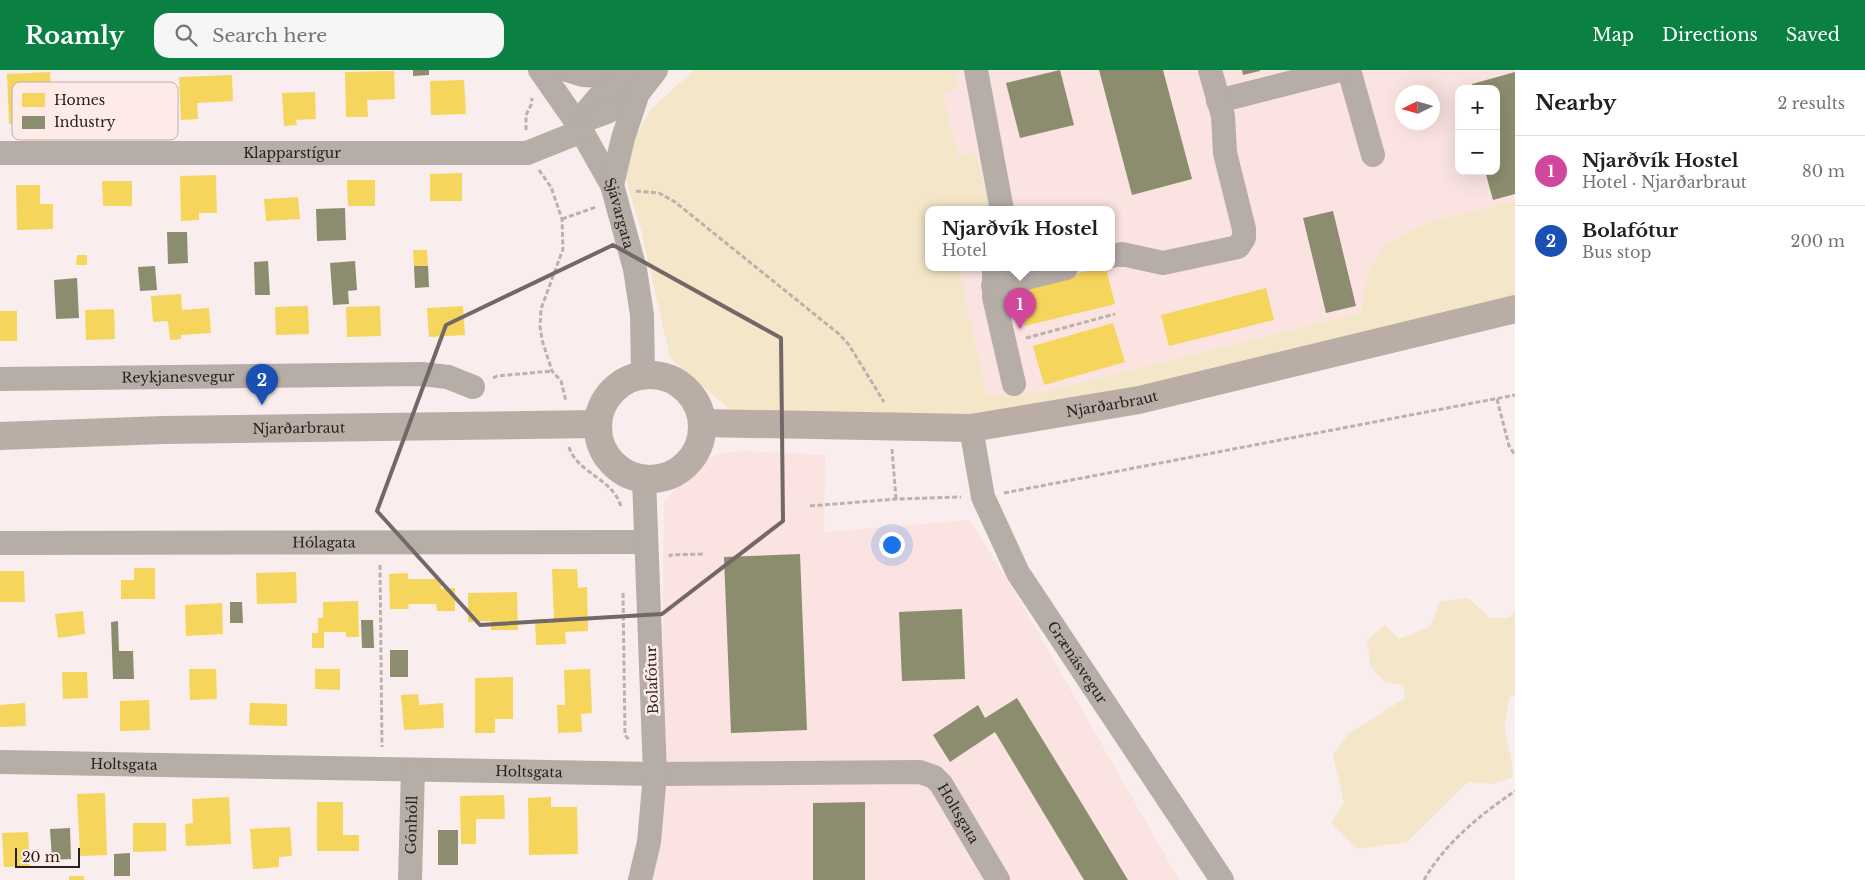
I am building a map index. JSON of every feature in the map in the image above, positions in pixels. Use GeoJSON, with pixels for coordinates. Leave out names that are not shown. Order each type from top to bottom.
{"type":"FeatureCollection","features":[{"type":"Feature","properties":{"kind":"main road","name":"Njarðarbraut"},"geometry":{"type":"LineString","coordinates":[[702,423],[971,428],[1139,400],[1515,309]]}},
{"type":"Feature","properties":{"kind":"main road"},"geometry":{"type":"LineString","coordinates":[[643,375],[660,376],[676,382],[694,400],[702,423],[701,438],[695,453],[686,465],[674,474],[659,479],[644,479],[628,475],[615,467],[605,454],[599,440],[598,424],[600,410],[607,397],[617,386],[643,375]]}},
{"type":"Feature","properties":{"kind":"main road","name":"Njarðarbraut"},"geometry":{"type":"LineString","coordinates":[[0,436],[163,430],[598,424]]}},
{"type":"Feature","properties":{"kind":"street","name":"Sjávargata"},"geometry":{"type":"LineString","coordinates":[[540,70],[579,127],[614,192],[634,269],[642,315],[643,375]]}},
{"type":"Feature","properties":{"kind":"street"},"geometry":{"type":"LineString","coordinates":[[567,70],[583,74],[635,80]]}},
{"type":"Feature","properties":{"kind":"street"},"geometry":{"type":"LineString","coordinates":[[579,127],[598,98],[656,70]]}},
{"type":"Feature","properties":{"kind":"street"},"geometry":{"type":"LineString","coordinates":[[976,70],[1001,206]]}},
{"type":"Feature","properties":{"kind":"street"},"geometry":{"type":"LineString","coordinates":[[1115,255],[1122,254],[1163,264],[1238,246],[1244,238],[1244,229],[1225,153],[1220,108],[1210,70]]}},
{"type":"Feature","properties":{"kind":"street"},"geometry":{"type":"LineString","coordinates":[[1220,108],[1340,70]]}},
{"type":"Feature","properties":{"kind":"street"},"geometry":{"type":"LineString","coordinates":[[1349,70],[1373,155]]}},
{"type":"Feature","properties":{"kind":"street"},"geometry":{"type":"LineString","coordinates":[[614,192],[635,80]]}},
{"type":"Feature","properties":{"kind":"street","name":"Klapparstígur"},"geometry":{"type":"LineString","coordinates":[[0,153],[527,153],[579,127]]}},
{"type":"Feature","properties":{"kind":"street"},"geometry":{"type":"LineString","coordinates":[[1014,384],[994,297],[994,277],[1042,271]]}},
{"type":"Feature","properties":{"kind":"street","name":"Reykjanesvegur"},"geometry":{"type":"LineString","coordinates":[[0,379],[422,374],[448,377],[473,387]]}},
{"type":"Feature","properties":{"kind":"street","name":"Grænásvegur"},"geometry":{"type":"LineString","coordinates":[[971,428],[983,497],[1018,573],[1222,880]]}},
{"type":"Feature","properties":{"kind":"street","name":"Bolafótur"},"geometry":{"type":"LineString","coordinates":[[640,880],[649,842],[655,774],[644,479]]}},
{"type":"Feature","properties":{"kind":"street","name":"Hólagata"},"geometry":{"type":"LineString","coordinates":[[0,543],[646,542]]}},
{"type":"Feature","properties":{"kind":"street","name":"Holtsgata"},"geometry":{"type":"LineString","coordinates":[[0,762],[655,774],[920,772],[934,777],[941,784],[998,880]]}},
{"type":"Feature","properties":{"kind":"street","name":"Gónhóll"},"geometry":{"type":"LineString","coordinates":[[410,880],[414,770]]}},
{"type":"Feature","properties":{"kind":"path"},"geometry":{"type":"LineString","coordinates":[[562,218],[614,192],[638,190],[659,193],[675,202],[839,334],[849,345],[889,410],[896,499]]}},
{"type":"Feature","properties":{"kind":"path"},"geometry":{"type":"LineString","coordinates":[[1005,344],[1115,314]]}},
{"type":"Feature","properties":{"kind":"path"},"geometry":{"type":"LineString","coordinates":[[810,506],[896,499],[983,497],[1515,395]]}},
{"type":"Feature","properties":{"kind":"path"},"geometry":{"type":"LineString","coordinates":[[1497,399],[1510,446],[1515,456]]}},
{"type":"Feature","properties":{"kind":"path"},"geometry":{"type":"LineString","coordinates":[[379,542],[382,770]]}},
{"type":"Feature","properties":{"kind":"path"},"geometry":{"type":"LineString","coordinates":[[1424,880],[1430,870],[1463,832],[1488,810],[1515,791]]}},
{"type":"Feature","properties":{"kind":"highlighted area"},"geometry":{"type":"Polygon","coordinates":[[[613,245],[781,338],[783,521],[662,614],[480,625],[377,511],[446,325],[613,245]]]}},
{"type":"Feature","properties":{"kind":"shaded area"},"geometry":{"type":"Polygon","coordinates":[[[694,70],[954,70],[958,89],[942,93],[959,156],[975,152],[990,206],[925,206],[925,271],[960,271],[987,395],[1047,391],[1361,312],[1368,272],[1384,245],[1426,223],[1515,201],[1515,298],[1135,392],[978,416],[736,415],[670,358],[641,230],[624,173],[629,148],[652,108],[694,70]]]}},
{"type":"Feature","properties":{"kind":"shaded area"},"geometry":{"type":"Polygon","coordinates":[[[954,70],[1515,70],[1515,201],[1426,223],[1368,272],[1361,312],[1047,391],[987,395],[960,271],[1115,271],[1115,206],[990,206],[975,152],[959,156],[942,93],[958,89],[954,70]]]}},
{"type":"Feature","properties":{"kind":"shaded area"},"geometry":{"type":"Polygon","coordinates":[[[743,451],[825,455],[824,532],[970,520],[1023,606],[1179,880],[648,880],[661,817],[664,502],[697,465],[717,454],[743,451]]]}},
{"type":"Feature","properties":{"kind":"shaded area"},"geometry":{"type":"Polygon","coordinates":[[[1468,598],[1490,618],[1509,618],[1515,611],[1515,696],[1509,697],[1505,721],[1513,772],[1512,778],[1492,784],[1468,782],[1407,842],[1358,849],[1331,823],[1344,803],[1333,755],[1348,734],[1405,698],[1403,685],[1383,681],[1370,665],[1367,640],[1385,625],[1399,639],[1431,626],[1439,602],[1468,598]]]}},
{"type":"Feature","properties":{"kind":"building: Homes"},"geometry":{"type":"Polygon","coordinates":[[[394,71],[395,99],[367,100],[368,117],[346,117],[345,72],[394,71]]]}},
{"type":"Feature","properties":{"kind":"building: Homes"},"geometry":{"type":"Polygon","coordinates":[[[50,72],[50,82],[12,82],[12,124],[9,124],[7,74],[50,72]]]}},
{"type":"Feature","properties":{"kind":"building: Homes"},"geometry":{"type":"Polygon","coordinates":[[[232,75],[233,101],[197,103],[198,119],[181,120],[179,77],[232,75]]]}},
{"type":"Feature","properties":{"kind":"building: Homes"},"geometry":{"type":"Polygon","coordinates":[[[464,80],[466,114],[431,115],[430,81],[464,80]]]}},
{"type":"Feature","properties":{"kind":"building: Homes"},"geometry":{"type":"Polygon","coordinates":[[[315,92],[316,119],[296,120],[297,125],[284,126],[282,93],[315,92]]]}},
{"type":"Feature","properties":{"kind":"building: Homes"},"geometry":{"type":"Polygon","coordinates":[[[462,173],[462,201],[430,201],[430,174],[462,173]]]}},
{"type":"Feature","properties":{"kind":"building: Homes"},"geometry":{"type":"Polygon","coordinates":[[[216,175],[217,213],[199,213],[199,220],[181,221],[180,176],[216,175]]]}},
{"type":"Feature","properties":{"kind":"building: Homes"},"geometry":{"type":"Polygon","coordinates":[[[347,180],[375,180],[375,206],[348,206],[347,180]]]}},
{"type":"Feature","properties":{"kind":"building: Homes"},"geometry":{"type":"Polygon","coordinates":[[[102,181],[132,181],[132,206],[103,206],[102,181]]]}},
{"type":"Feature","properties":{"kind":"building: Homes"},"geometry":{"type":"Polygon","coordinates":[[[16,185],[40,185],[40,204],[53,204],[53,229],[17,230],[16,185]]]}},
{"type":"Feature","properties":{"kind":"building: Homes"},"geometry":{"type":"Polygon","coordinates":[[[298,197],[300,219],[266,221],[264,199],[298,197]]]}},
{"type":"Feature","properties":{"kind":"building: Homes"},"geometry":{"type":"Polygon","coordinates":[[[413,250],[427,250],[428,266],[414,266],[413,250]]]}},
{"type":"Feature","properties":{"kind":"building: Homes"},"geometry":{"type":"Polygon","coordinates":[[[77,255],[87,255],[87,265],[76,265],[77,255]]]}},
{"type":"Feature","properties":{"kind":"building: Homes"},"geometry":{"type":"Polygon","coordinates":[[[1087,271],[1107,271],[1115,304],[1025,326],[1016,288],[1087,271]]]}},
{"type":"Feature","properties":{"kind":"building: Homes"},"geometry":{"type":"Polygon","coordinates":[[[1266,288],[1274,320],[1169,346],[1161,315],[1266,288]]]}},
{"type":"Feature","properties":{"kind":"building: Homes"},"geometry":{"type":"Polygon","coordinates":[[[181,294],[182,310],[209,308],[211,333],[181,335],[181,339],[170,340],[168,321],[153,322],[151,296],[181,294]]]}},
{"type":"Feature","properties":{"kind":"building: Homes"},"geometry":{"type":"Polygon","coordinates":[[[308,306],[309,334],[276,335],[275,307],[308,306]]]}},
{"type":"Feature","properties":{"kind":"building: Homes"},"geometry":{"type":"Polygon","coordinates":[[[380,306],[381,336],[347,337],[346,307],[380,306]]]}},
{"type":"Feature","properties":{"kind":"building: Homes"},"geometry":{"type":"Polygon","coordinates":[[[463,306],[465,335],[429,337],[427,308],[463,306]]]}},
{"type":"Feature","properties":{"kind":"building: Homes"},"geometry":{"type":"Polygon","coordinates":[[[114,309],[115,339],[86,340],[85,310],[114,309]]]}},
{"type":"Feature","properties":{"kind":"building: Homes"},"geometry":{"type":"Polygon","coordinates":[[[0,311],[17,311],[17,341],[0,341],[0,311]]]}},
{"type":"Feature","properties":{"kind":"building: Homes"},"geometry":{"type":"Polygon","coordinates":[[[1113,323],[1125,362],[1044,385],[1033,346],[1113,323]]]}},
{"type":"Feature","properties":{"kind":"building: Homes"},"geometry":{"type":"Polygon","coordinates":[[[134,568],[155,568],[155,599],[121,599],[121,580],[134,580],[134,568]]]}},
{"type":"Feature","properties":{"kind":"building: Homes"},"geometry":{"type":"Polygon","coordinates":[[[552,569],[577,569],[578,588],[587,587],[588,631],[565,632],[566,644],[536,645],[535,619],[554,619],[552,569]]]}},
{"type":"Feature","properties":{"kind":"building: Homes"},"geometry":{"type":"Polygon","coordinates":[[[0,571],[24,571],[25,602],[0,602],[0,571]]]}},
{"type":"Feature","properties":{"kind":"building: Homes"},"geometry":{"type":"Polygon","coordinates":[[[296,572],[297,603],[257,604],[256,573],[296,572]]]}},
{"type":"Feature","properties":{"kind":"building: Homes"},"geometry":{"type":"Polygon","coordinates":[[[408,573],[408,579],[441,579],[441,589],[455,588],[455,611],[437,611],[436,604],[408,604],[409,609],[390,609],[389,574],[408,573]]]}},
{"type":"Feature","properties":{"kind":"building: Homes"},"geometry":{"type":"Polygon","coordinates":[[[517,592],[518,630],[491,630],[491,621],[468,622],[468,593],[517,592]]]}},
{"type":"Feature","properties":{"kind":"building: Homes"},"geometry":{"type":"Polygon","coordinates":[[[358,601],[359,637],[346,637],[346,632],[324,632],[324,648],[312,648],[312,633],[318,633],[318,618],[323,618],[323,602],[358,601]]]}},
{"type":"Feature","properties":{"kind":"building: Homes"},"geometry":{"type":"Polygon","coordinates":[[[222,603],[223,634],[186,636],[185,605],[222,603]]]}},
{"type":"Feature","properties":{"kind":"building: Homes"},"geometry":{"type":"Polygon","coordinates":[[[83,611],[85,634],[58,638],[55,614],[83,611]]]}},
{"type":"Feature","properties":{"kind":"building: Homes"},"geometry":{"type":"Polygon","coordinates":[[[189,669],[216,669],[217,699],[190,700],[189,669]]]}},
{"type":"Feature","properties":{"kind":"building: Homes"},"geometry":{"type":"Polygon","coordinates":[[[315,669],[340,669],[340,690],[315,689],[315,669]]]}},
{"type":"Feature","properties":{"kind":"building: Homes"},"geometry":{"type":"Polygon","coordinates":[[[590,669],[592,713],[581,714],[582,732],[558,733],[557,705],[565,705],[564,670],[590,669]]]}},
{"type":"Feature","properties":{"kind":"building: Homes"},"geometry":{"type":"Polygon","coordinates":[[[62,672],[87,672],[88,698],[63,699],[62,672]]]}},
{"type":"Feature","properties":{"kind":"building: Homes"},"geometry":{"type":"Polygon","coordinates":[[[513,677],[513,719],[495,719],[495,733],[475,733],[475,678],[513,677]]]}},
{"type":"Feature","properties":{"kind":"building: Homes"},"geometry":{"type":"Polygon","coordinates":[[[418,694],[419,705],[443,703],[444,728],[404,730],[401,695],[418,694]]]}},
{"type":"Feature","properties":{"kind":"building: Homes"},"geometry":{"type":"Polygon","coordinates":[[[149,700],[150,730],[120,731],[120,701],[149,700]]]}},
{"type":"Feature","properties":{"kind":"building: Homes"},"geometry":{"type":"Polygon","coordinates":[[[25,703],[26,726],[0,727],[0,705],[25,703]]]}},
{"type":"Feature","properties":{"kind":"building: Homes"},"geometry":{"type":"Polygon","coordinates":[[[250,703],[287,704],[287,726],[249,725],[250,703]]]}},
{"type":"Feature","properties":{"kind":"building: Homes"},"geometry":{"type":"Polygon","coordinates":[[[105,793],[107,855],[80,856],[77,794],[105,793]]]}},
{"type":"Feature","properties":{"kind":"building: Homes"},"geometry":{"type":"Polygon","coordinates":[[[504,795],[505,819],[476,819],[476,844],[461,844],[460,796],[504,795]]]}},
{"type":"Feature","properties":{"kind":"building: Homes"},"geometry":{"type":"Polygon","coordinates":[[[229,797],[231,844],[186,846],[185,824],[193,823],[192,799],[229,797]]]}},
{"type":"Feature","properties":{"kind":"building: Homes"},"geometry":{"type":"Polygon","coordinates":[[[551,797],[551,807],[577,807],[578,854],[529,855],[528,798],[551,797]]]}},
{"type":"Feature","properties":{"kind":"building: Homes"},"geometry":{"type":"Polygon","coordinates":[[[317,802],[343,802],[343,835],[359,835],[359,851],[317,851],[317,802]]]}},
{"type":"Feature","properties":{"kind":"building: Homes"},"geometry":{"type":"Polygon","coordinates":[[[133,823],[166,823],[166,851],[133,852],[133,823]]]}},
{"type":"Feature","properties":{"kind":"building: Homes"},"geometry":{"type":"Polygon","coordinates":[[[290,827],[292,856],[279,857],[279,867],[253,869],[250,829],[290,827]]]}},
{"type":"Feature","properties":{"kind":"building: Homes"},"geometry":{"type":"Polygon","coordinates":[[[28,832],[30,866],[4,867],[2,833],[28,832]]]}},
{"type":"Feature","properties":{"kind":"building: Homes"},"geometry":{"type":"Polygon","coordinates":[[[69,876],[84,876],[84,880],[69,880],[69,876]]]}},
{"type":"Feature","properties":{"kind":"building: Industry"},"geometry":{"type":"Polygon","coordinates":[[[413,70],[429,70],[429,75],[413,76],[413,70]]]}},
{"type":"Feature","properties":{"kind":"building: Industry"},"geometry":{"type":"Polygon","coordinates":[[[1060,70],[1074,125],[1020,138],[1006,83],[1060,70]]]}},
{"type":"Feature","properties":{"kind":"building: Industry"},"geometry":{"type":"Polygon","coordinates":[[[1099,70],[1163,70],[1192,179],[1132,195],[1099,70]]]}},
{"type":"Feature","properties":{"kind":"building: Industry"},"geometry":{"type":"Polygon","coordinates":[[[1242,70],[1260,70],[1260,71],[1243,75],[1242,70]]]}},
{"type":"Feature","properties":{"kind":"building: Industry"},"geometry":{"type":"Polygon","coordinates":[[[1515,72],[1515,194],[1493,200],[1486,175],[1500,175],[1500,85],[1472,84],[1515,72]]]}},
{"type":"Feature","properties":{"kind":"building: Industry"},"geometry":{"type":"Polygon","coordinates":[[[345,208],[346,240],[317,241],[316,209],[345,208]]]}},
{"type":"Feature","properties":{"kind":"building: Industry"},"geometry":{"type":"Polygon","coordinates":[[[1333,211],[1356,306],[1326,313],[1303,218],[1333,211]]]}},
{"type":"Feature","properties":{"kind":"building: Industry"},"geometry":{"type":"Polygon","coordinates":[[[167,232],[187,232],[188,263],[168,264],[167,232]]]}},
{"type":"Feature","properties":{"kind":"building: Industry"},"geometry":{"type":"Polygon","coordinates":[[[268,261],[270,295],[255,295],[254,262],[268,261]]]}},
{"type":"Feature","properties":{"kind":"building: Industry"},"geometry":{"type":"Polygon","coordinates":[[[355,261],[357,290],[348,291],[349,304],[333,305],[330,263],[355,261]]]}},
{"type":"Feature","properties":{"kind":"building: Industry"},"geometry":{"type":"Polygon","coordinates":[[[155,266],[157,290],[140,291],[138,267],[155,266]]]}},
{"type":"Feature","properties":{"kind":"building: Industry"},"geometry":{"type":"Polygon","coordinates":[[[414,266],[428,266],[429,287],[415,288],[414,266]]]}},
{"type":"Feature","properties":{"kind":"building: Industry"},"geometry":{"type":"Polygon","coordinates":[[[77,278],[79,318],[56,319],[54,280],[77,278]]]}},
{"type":"Feature","properties":{"kind":"building: Industry"},"geometry":{"type":"Polygon","coordinates":[[[800,554],[807,730],[731,733],[724,557],[800,554]]]}},
{"type":"Feature","properties":{"kind":"building: Industry"},"geometry":{"type":"Polygon","coordinates":[[[230,602],[242,602],[243,623],[230,623],[230,602]]]}},
{"type":"Feature","properties":{"kind":"building: Industry"},"geometry":{"type":"Polygon","coordinates":[[[962,609],[965,679],[902,681],[899,612],[962,609]]]}},
{"type":"Feature","properties":{"kind":"building: Industry"},"geometry":{"type":"Polygon","coordinates":[[[361,620],[373,620],[374,648],[362,648],[361,620]]]}},
{"type":"Feature","properties":{"kind":"building: Industry"},"geometry":{"type":"Polygon","coordinates":[[[118,621],[119,651],[133,651],[134,679],[113,679],[111,622],[118,621]]]}},
{"type":"Feature","properties":{"kind":"building: Industry"},"geometry":{"type":"Polygon","coordinates":[[[390,650],[408,650],[408,677],[390,677],[390,650]]]}},
{"type":"Feature","properties":{"kind":"building: Industry"},"geometry":{"type":"Polygon","coordinates":[[[1017,698],[1128,880],[1084,880],[995,732],[950,762],[933,735],[978,705],[985,718],[1017,698]]]}},
{"type":"Feature","properties":{"kind":"building: Industry"},"geometry":{"type":"Polygon","coordinates":[[[865,802],[865,880],[813,880],[813,803],[865,802]]]}},
{"type":"Feature","properties":{"kind":"building: Industry"},"geometry":{"type":"Polygon","coordinates":[[[70,828],[71,859],[52,860],[50,829],[70,828]]]}},
{"type":"Feature","properties":{"kind":"building: Industry"},"geometry":{"type":"Polygon","coordinates":[[[438,830],[458,830],[458,865],[438,865],[438,830]]]}},
{"type":"Feature","properties":{"kind":"building: Industry"},"geometry":{"type":"Polygon","coordinates":[[[130,853],[130,876],[114,876],[114,854],[130,853]]]}},
{"type":"Feature","properties":{"kind":"place","name":"Njarðvík Hostel"},"geometry":{"type":"Point","coordinates":[1020,329]}},
{"type":"Feature","properties":{"kind":"place","name":"Bolafótur"},"geometry":{"type":"Point","coordinates":[262,405]}}]}
